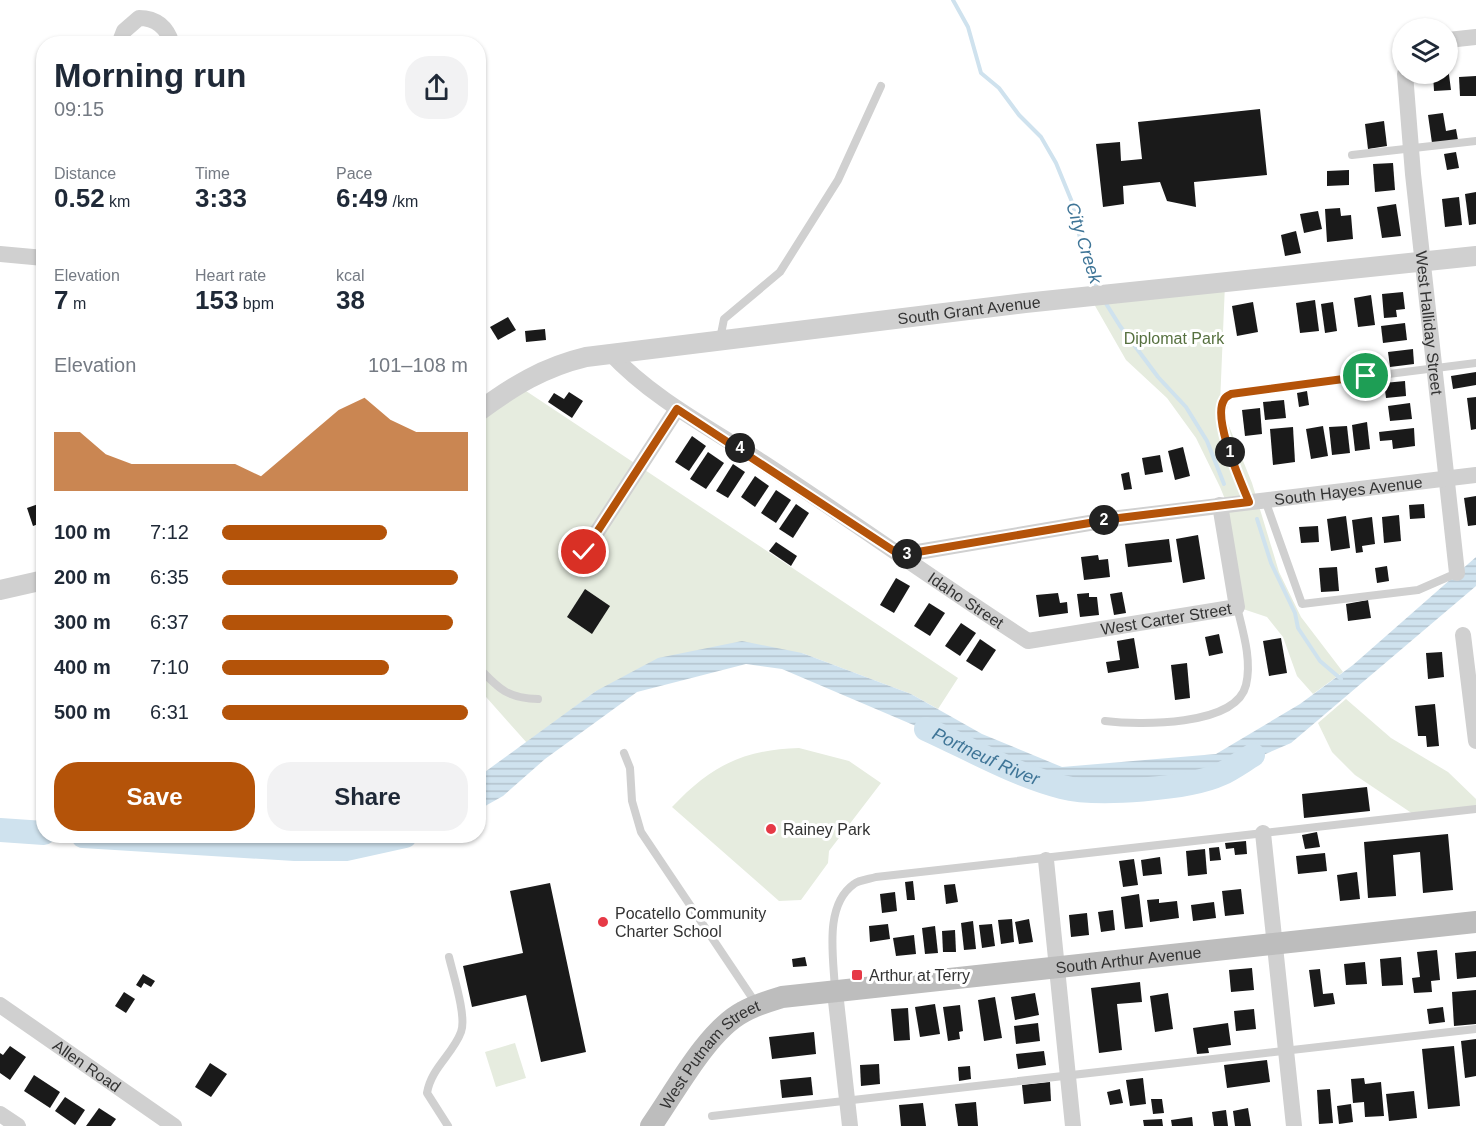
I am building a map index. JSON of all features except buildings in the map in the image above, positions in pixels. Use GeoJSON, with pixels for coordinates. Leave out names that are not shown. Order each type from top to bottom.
{"type":"FeatureCollection","features":[{"type":"Feature","properties":{"kind":"main road","name":"South Arthur Avenue"},"geometry":{"type":"LineString","coordinates":[[782,997],[1476,922]]}},
{"type":"Feature","properties":{"kind":"main road","name":"West Putnam Street"},"geometry":{"type":"LineString","coordinates":[[651,1126],[717,1035],[741,1012],[782,997]]}},
{"type":"Feature","properties":{"kind":"street"},"geometry":{"type":"LineString","coordinates":[[122,36],[124,31],[139,18],[157,22],[166,28],[169,36]]}},
{"type":"Feature","properties":{"kind":"street"},"geometry":{"type":"LineString","coordinates":[[1458,39],[1476,37]]}},
{"type":"Feature","properties":{"kind":"street","name":"West Halliday Street"},"geometry":{"type":"LineString","coordinates":[[1406,84],[1410,149],[1456,573]]}},
{"type":"Feature","properties":{"kind":"street"},"geometry":{"type":"LineString","coordinates":[[0,254],[36,257]]}},
{"type":"Feature","properties":{"kind":"street","name":"South Grant Avenue"},"geometry":{"type":"LineString","coordinates":[[486,407],[532,375],[560,363],[610,353],[1090,297],[1476,256]]}},
{"type":"Feature","properties":{"kind":"street","name":"Idaho Street"},"geometry":{"type":"LineString","coordinates":[[610,353],[631,375],[677,409],[1028,641]]}},
{"type":"Feature","properties":{"kind":"street"},"geometry":{"type":"LineString","coordinates":[[584,552],[677,409]]}},
{"type":"Feature","properties":{"kind":"street","name":"South Hayes Avenue"},"geometry":{"type":"LineString","coordinates":[[900,555],[1119,518],[1476,475]]}},
{"type":"Feature","properties":{"kind":"street","name":"West Carter Street"},"geometry":{"type":"LineString","coordinates":[[1028,641],[1237,607],[1220,505]]}},
{"type":"Feature","properties":{"kind":"street"},"geometry":{"type":"LineString","coordinates":[[0,590],[36,582]]}},
{"type":"Feature","properties":{"kind":"street"},"geometry":{"type":"LineString","coordinates":[[1463,635],[1474,705],[1476,741]]}},
{"type":"Feature","properties":{"kind":"street"},"geometry":{"type":"LineString","coordinates":[[1263,833],[1294,1126]]}},
{"type":"Feature","properties":{"kind":"street"},"geometry":{"type":"LineString","coordinates":[[1046,860],[1073,1126]]}},
{"type":"Feature","properties":{"kind":"street"},"geometry":{"type":"LineString","coordinates":[[835,992],[850,1126]]}},
{"type":"Feature","properties":{"kind":"street","name":"Allen Road"},"geometry":{"type":"LineString","coordinates":[[0,1005],[174,1126]]}},
{"type":"Feature","properties":{"kind":"street"},"geometry":{"type":"LineString","coordinates":[[0,1114],[18,1126]]}},
{"type":"Feature","properties":{"kind":"lane"},"geometry":{"type":"LineString","coordinates":[[720,340],[724,319],[780,272],[838,180],[881,86]]}},
{"type":"Feature","properties":{"kind":"lane"},"geometry":{"type":"LineString","coordinates":[[1352,155],[1476,141]]}},
{"type":"Feature","properties":{"kind":"lane"},"geometry":{"type":"LineString","coordinates":[[1456,573],[1418,590],[1302,604],[1257,501],[1230,455],[1221,416],[1223,400],[1231,394],[1476,363]]}},
{"type":"Feature","properties":{"kind":"lane"},"geometry":{"type":"LineString","coordinates":[[1105,720],[1133,724],[1177,721],[1209,715],[1240,698],[1248,673],[1245,642],[1237,607]]}},
{"type":"Feature","properties":{"kind":"lane"},"geometry":{"type":"LineString","coordinates":[[486,675],[497,687],[515,698],[538,699]]}},
{"type":"Feature","properties":{"kind":"lane"},"geometry":{"type":"LineString","coordinates":[[624,753],[630,768],[632,801],[640,832],[757,1005]]}},
{"type":"Feature","properties":{"kind":"lane"},"geometry":{"type":"LineString","coordinates":[[835,992],[833,927],[839,901],[854,883],[876,877],[1046,860],[1476,809]]}},
{"type":"Feature","properties":{"kind":"lane"},"geometry":{"type":"LineString","coordinates":[[448,1126],[427,1093],[429,1081],[462,1032],[463,1020],[449,957]]}},
{"type":"Feature","properties":{"kind":"lane"},"geometry":{"type":"LineString","coordinates":[[712,1116],[1476,1029]]}},
{"type":"Feature","properties":{"kind":"green space","name":"Diplomat Park"},"geometry":{"type":"Polygon","coordinates":[[[1225,284],[1220,404],[1252,483],[1279,572],[1301,617],[1343,672],[1313,694],[1297,676],[1283,637],[1267,617],[1237,607],[1227,504],[1220,487],[1196,438],[1167,398],[1126,360],[1090,297],[1225,284]]]}},
{"type":"Feature","properties":{"kind":"green space"},"geometry":{"type":"Polygon","coordinates":[[[517,385],[958,678],[938,709],[911,694],[802,653],[596,691],[527,743],[486,697],[486,407],[517,385]]]}},
{"type":"Feature","properties":{"kind":"green space"},"geometry":{"type":"Polygon","coordinates":[[[1346,699],[1391,738],[1448,772],[1476,799],[1476,809],[1416,816],[1355,775],[1332,752],[1318,723],[1346,699]]]}},
{"type":"Feature","properties":{"kind":"green space","name":"Rainey Park"},"geometry":{"type":"Polygon","coordinates":[[[799,748],[849,761],[881,783],[829,851],[828,863],[801,900],[779,901],[672,807],[700,781],[729,763],[761,752],[799,748]]]}},
{"type":"Feature","properties":{"kind":"green space"},"geometry":{"type":"Polygon","coordinates":[[[515,1043],[526,1078],[496,1087],[485,1052],[515,1043]]]}},
{"type":"Feature","properties":{"kind":"water"},"geometry":{"type":"Polygon","coordinates":[[[1476,557],[1476,586],[1291,743],[1226,771],[1139,790],[1052,784],[782,669],[746,664],[637,692],[545,759],[503,796],[486,806],[486,771],[596,691],[658,658],[742,641],[802,653],[911,694],[982,734],[1062,767],[1216,754],[1300,704],[1353,665],[1476,557]]]}},
{"type":"Feature","properties":{"kind":"waterway","name":"City Creek"},"geometry":{"type":"LineString","coordinates":[[953,0],[968,27],[981,73],[999,88],[1019,115],[1041,137],[1056,163],[1072,202],[1082,247],[1097,288]]}},
{"type":"Feature","properties":{"kind":"waterway","name":"City Creek"},"geometry":{"type":"LineString","coordinates":[[1105,302],[1158,377],[1186,407],[1207,441],[1224,484]]}},
{"type":"Feature","properties":{"kind":"waterway","name":"City Creek"},"geometry":{"type":"LineString","coordinates":[[1257,519],[1271,563],[1295,613],[1298,628],[1320,661],[1341,679]]}},
{"type":"Feature","properties":{"kind":"waterway","name":"Portneuf River"},"geometry":{"type":"LineString","coordinates":[[926,729],[1027,776],[1078,790],[1119,791],[1188,784],[1221,774],[1253,755]]}},
{"type":"Feature","properties":{"kind":"waterway","name":"Portneuf River"},"geometry":{"type":"LineString","coordinates":[[0,830],[36,832]]}},
{"type":"Feature","properties":{"kind":"waterway","name":"Portneuf River"},"geometry":{"type":"LineString","coordinates":[[197,843],[295,849],[346,849],[373,843]]}},
{"type":"Feature","properties":{"kind":"place","name":"Rainey Park"},"geometry":{"type":"Point","coordinates":[771,829]}},
{"type":"Feature","properties":{"kind":"place","name":"Pocatello Community Charter School"},"geometry":{"type":"Point","coordinates":[603,922]}},
{"type":"Feature","properties":{"kind":"place","name":"Arthur at Terry"},"geometry":{"type":"Point","coordinates":[857,975]}},
{"type":"Feature","properties":{"kind":"route"},"geometry":{"type":"LineString","coordinates":[[584,552],[677,409],[762,462],[900,555],[1119,518],[1249,502],[1230,455],[1221,416],[1223,400],[1231,394],[1366,376]]}}]}
